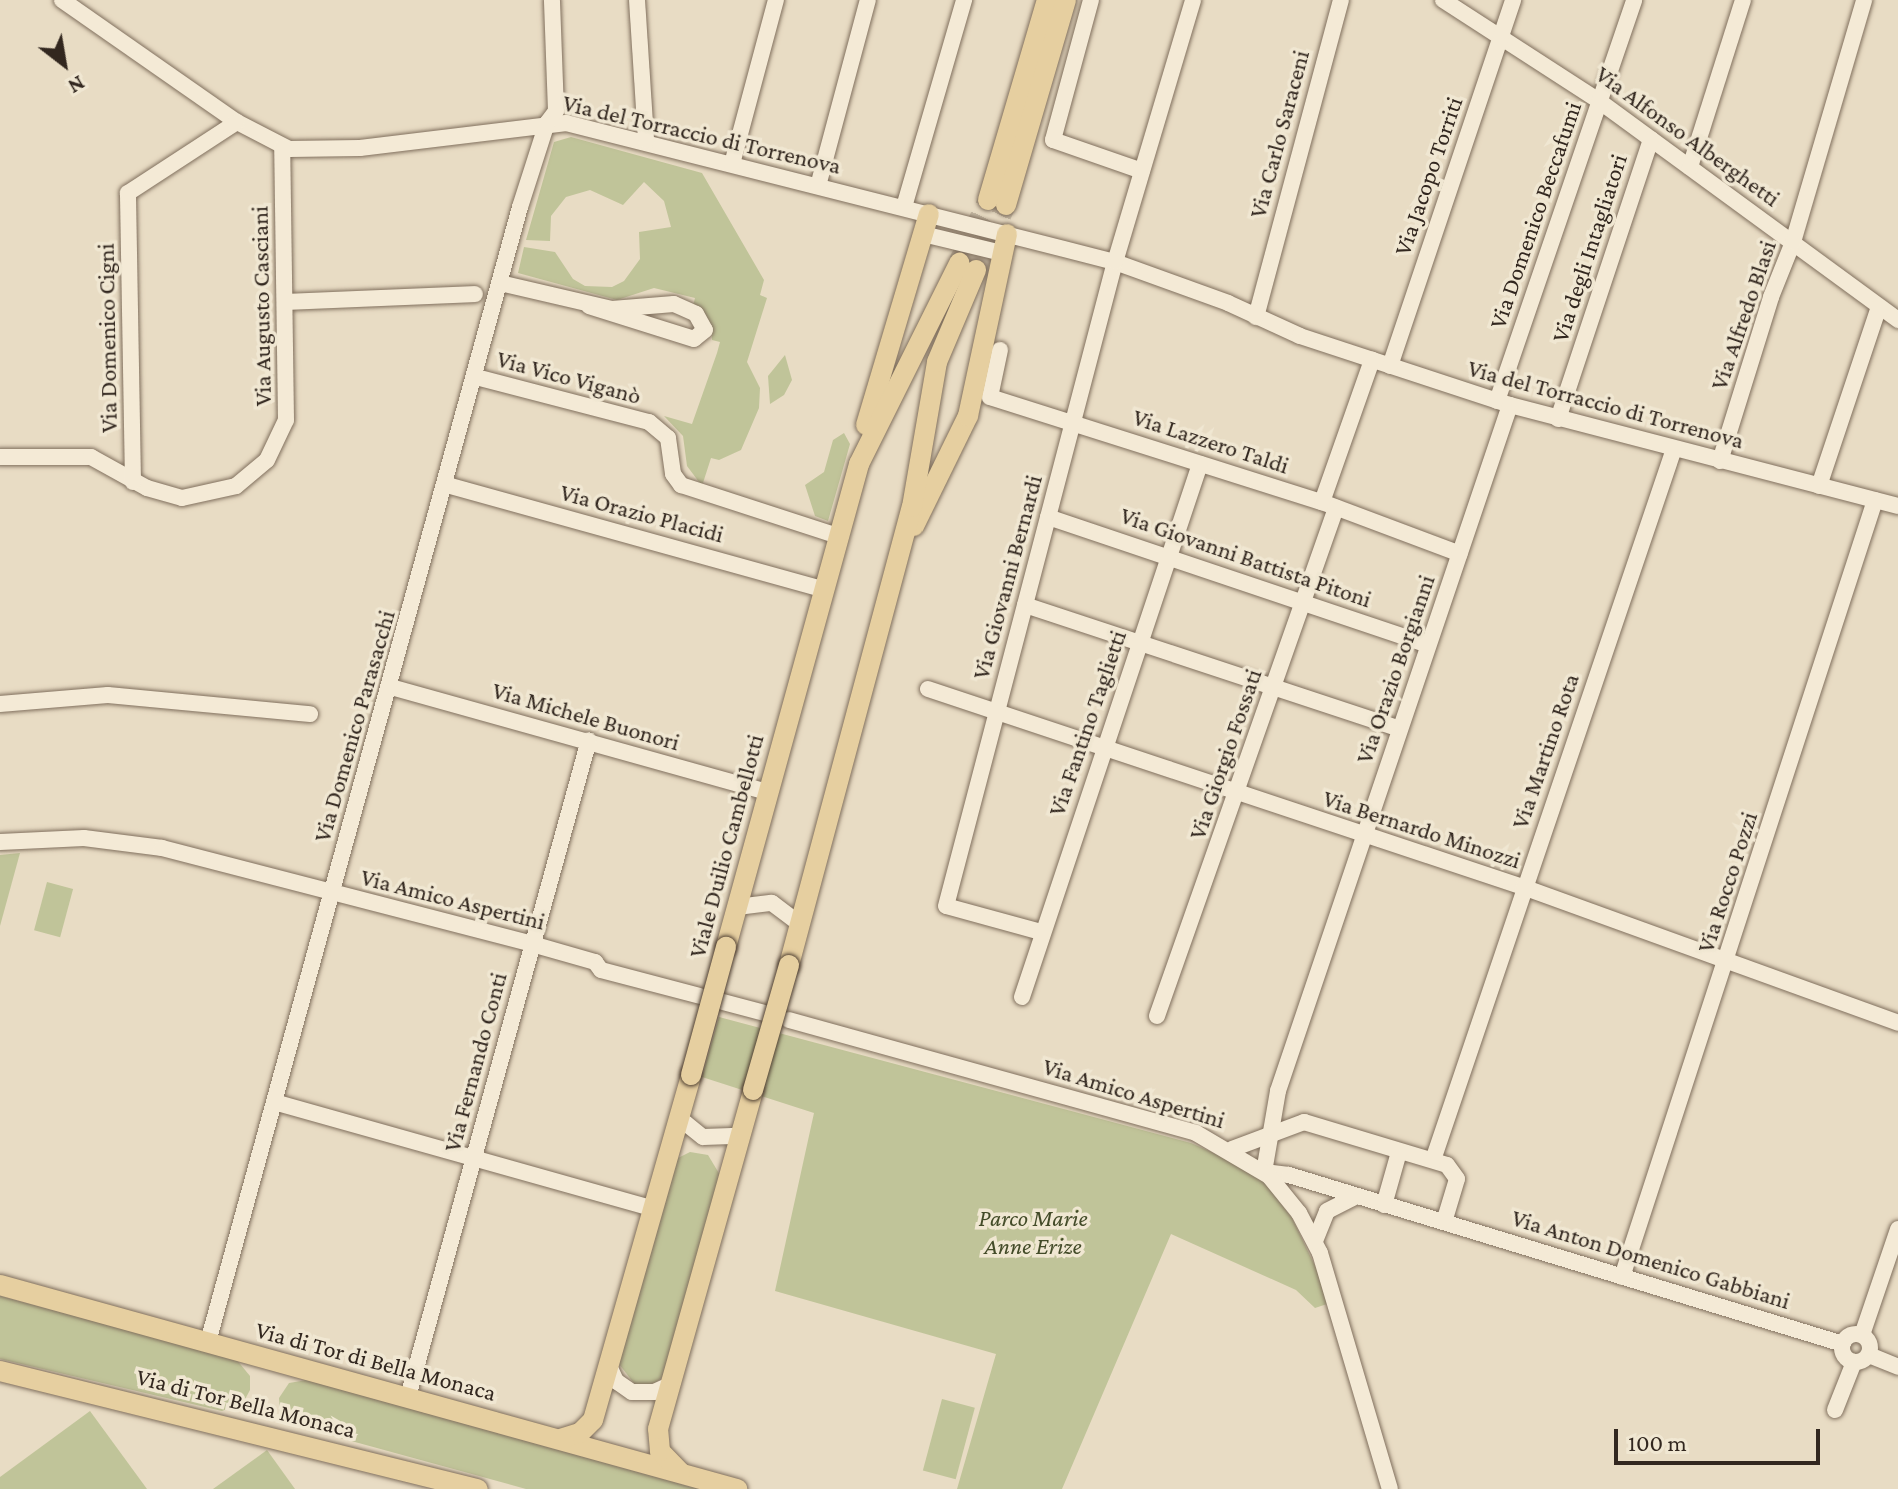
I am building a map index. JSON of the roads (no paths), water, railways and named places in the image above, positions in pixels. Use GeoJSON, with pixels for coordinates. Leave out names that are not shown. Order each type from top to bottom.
{"type":"FeatureCollection","features":[{"type":"Feature","properties":{"kind":"main road"},"geometry":{"type":"LineString","coordinates":[[1047,0],[997,203],[1066,0]]}},
{"type":"Feature","properties":{"kind":"main road"},"geometry":{"type":"LineString","coordinates":[[859,464],[866,425],[929,214]]}},
{"type":"Feature","properties":{"kind":"main road"},"geometry":{"type":"LineString","coordinates":[[899,554],[965,427],[1004,244]]}},
{"type":"Feature","properties":{"kind":"main road","name":"Viale Duilio Cambellotti"},"geometry":{"type":"LineString","coordinates":[[560,1439],[591,1424],[609,1366],[859,464],[967,266],[937,362],[899,554],[657,1444],[680,1472]]}},
{"type":"Feature","properties":{"kind":"main road","name":"Via di Tor di Bella Monaca"},"geometry":{"type":"LineString","coordinates":[[0,1285],[737,1489]]}},
{"type":"Feature","properties":{"kind":"main road","name":"Via di Tor Bella Monaca"},"geometry":{"type":"LineString","coordinates":[[0,1371],[478,1489]]}},
{"type":"Feature","properties":{"kind":"street","name":"Via del Torraccio di Torrenova"},"geometry":{"type":"LineString","coordinates":[[62,0],[237,122],[282,147],[310,152],[360,148],[547,123],[646,141],[904,207],[1004,244]]}},
{"type":"Feature","properties":{"kind":"street","name":"Via Domenico Parasacchi"},"geometry":{"type":"LineString","coordinates":[[208,1342],[447,485],[500,283],[547,123],[556,111],[552,0]]}},
{"type":"Feature","properties":{"kind":"street"},"geometry":{"type":"LineString","coordinates":[[637,0],[646,141]]}},
{"type":"Feature","properties":{"kind":"street"},"geometry":{"type":"LineString","coordinates":[[732,164],[776,0]]}},
{"type":"Feature","properties":{"kind":"street"},"geometry":{"type":"LineString","coordinates":[[818,186],[868,0]]}},
{"type":"Feature","properties":{"kind":"street"},"geometry":{"type":"LineString","coordinates":[[904,207],[964,0]]}},
{"type":"Feature","properties":{"kind":"street"},"geometry":{"type":"LineString","coordinates":[[1091,0],[1053,140],[1142,171]]}},
{"type":"Feature","properties":{"kind":"street","name":"Via Giovanni Bernardi"},"geometry":{"type":"LineString","coordinates":[[1041,932],[946,906],[1115,262],[1193,0]]}},
{"type":"Feature","properties":{"kind":"street","name":"Via Carlo Saraceni"},"geometry":{"type":"LineString","coordinates":[[1256,317],[1296,153],[1341,0]]}},
{"type":"Feature","properties":{"kind":"street","name":"Via Alfonso Alberghetti"},"geometry":{"type":"LineString","coordinates":[[1443,0],[1501,33],[1599,101],[1898,320]]}},
{"type":"Feature","properties":{"kind":"street","name":"Via Jacopo Torriti"},"geometry":{"type":"LineString","coordinates":[[1390,366],[1513,0]]}},
{"type":"Feature","properties":{"kind":"street","name":"Via Domenico Beccafumi"},"geometry":{"type":"LineString","coordinates":[[1503,403],[1634,0]]}},
{"type":"Feature","properties":{"kind":"street"},"geometry":{"type":"LineString","coordinates":[[1690,167],[1743,0]]}},
{"type":"Feature","properties":{"kind":"street","name":"Via Alfredo Blasi"},"geometry":{"type":"LineString","coordinates":[[1720,461],[1771,297],[1793,242],[1864,0]]}},
{"type":"Feature","properties":{"kind":"street","name":"Via Domenico Cigni"},"geometry":{"type":"LineString","coordinates":[[133,482],[128,193],[237,122]]}},
{"type":"Feature","properties":{"kind":"street","name":"Via degli Intagliatori"},"geometry":{"type":"LineString","coordinates":[[1558,419],[1651,139]]}},
{"type":"Feature","properties":{"kind":"street","name":"Via Augusto Casciani"},"geometry":{"type":"LineString","coordinates":[[0,457],[91,457],[133,482],[168,495],[199,497],[240,484],[267,460],[286,420],[287,302],[282,147]]}},
{"type":"Feature","properties":{"kind":"street","name":"Via del Torraccio di Torrenova"},"geometry":{"type":"LineString","coordinates":[[923,234],[1115,262],[1175,282],[1305,337],[1503,403],[1898,506]]}},
{"type":"Feature","properties":{"kind":"street"},"geometry":{"type":"LineString","coordinates":[[500,283],[589,306],[694,339],[705,330],[696,314],[674,304],[612,309],[589,306]]}},
{"type":"Feature","properties":{"kind":"street"},"geometry":{"type":"LineString","coordinates":[[287,302],[475,294]]}},
{"type":"Feature","properties":{"kind":"street"},"geometry":{"type":"LineString","coordinates":[[1819,486],[1879,307]]}},
{"type":"Feature","properties":{"kind":"street","name":"Via Lazzero Taldi"},"geometry":{"type":"LineString","coordinates":[[1000,350],[990,397],[1074,421],[1329,505],[1460,554]]}},
{"type":"Feature","properties":{"kind":"street","name":"Via Giorgio Fossati"},"geometry":{"type":"LineString","coordinates":[[1157,1016],[1303,602],[1372,360]]}},
{"type":"Feature","properties":{"kind":"street","name":"Via Vico Viganò"},"geometry":{"type":"LineString","coordinates":[[476,377],[649,422],[668,438],[673,474],[681,485],[838,536]]}},
{"type":"Feature","properties":{"kind":"street","name":"Via Orazio Borgianni"},"geometry":{"type":"LineString","coordinates":[[1264,1172],[1274,1132],[1278,1091],[1460,554],[1503,403]]}},
{"type":"Feature","properties":{"kind":"street","name":"Via Martino Rota"},"geometry":{"type":"LineString","coordinates":[[1433,1160],[1523,887],[1674,449]]}},
{"type":"Feature","properties":{"kind":"street","name":"Via Fantino Taglietti"},"geometry":{"type":"LineString","coordinates":[[1022,997],[1041,932],[1200,464]]}},
{"type":"Feature","properties":{"kind":"street","name":"Via Orazio Placidi"},"geometry":{"type":"LineString","coordinates":[[447,485],[823,589]]}},
{"type":"Feature","properties":{"kind":"street","name":"Via Rocco Pozzi"},"geometry":{"type":"LineString","coordinates":[[1622,1277],[1875,500]]}},
{"type":"Feature","properties":{"kind":"street","name":"Via Giovanni Battista Pitoni"},"geometry":{"type":"LineString","coordinates":[[1048,517],[1428,645]]}},
{"type":"Feature","properties":{"kind":"street"},"geometry":{"type":"LineString","coordinates":[[1025,605],[1399,729]]}},
{"type":"Feature","properties":{"kind":"street","name":"Via Michele Buonori"},"geometry":{"type":"LineString","coordinates":[[391,687],[767,792]]}},
{"type":"Feature","properties":{"kind":"street","name":"Via Bernardo Minozzi"},"geometry":{"type":"LineString","coordinates":[[928,689],[1523,887],[1898,1023]]}},
{"type":"Feature","properties":{"kind":"street"},"geometry":{"type":"LineString","coordinates":[[0,704],[108,695],[310,714]]}},
{"type":"Feature","properties":{"kind":"street","name":"Via Fernando Conti"},"geometry":{"type":"LineString","coordinates":[[408,1397],[589,740]]}},
{"type":"Feature","properties":{"kind":"street","name":"Via Amico Aspertini"},"geometry":{"type":"LineString","coordinates":[[0,842],[62,838],[144,844],[532,944],[595,962],[601,970],[700,996]]}},
{"type":"Feature","properties":{"kind":"street"},"geometry":{"type":"LineString","coordinates":[[737,907],[772,903],[800,924]]}},
{"type":"Feature","properties":{"kind":"street"},"geometry":{"type":"LineString","coordinates":[[723,1002],[765,1013]]}},
{"type":"Feature","properties":{"kind":"street","name":"Via Amico Aspertini"},"geometry":{"type":"LineString","coordinates":[[789,1020],[1187,1130],[1232,1149],[1264,1172],[1293,1203],[1315,1241],[1390,1489]]}},
{"type":"Feature","properties":{"kind":"street"},"geometry":{"type":"LineString","coordinates":[[274,1102],[652,1208]]}},
{"type":"Feature","properties":{"kind":"street"},"geometry":{"type":"LineString","coordinates":[[678,1117],[703,1137],[739,1136]]}},
{"type":"Feature","properties":{"kind":"street"},"geometry":{"type":"LineString","coordinates":[[1232,1149],[1304,1122],[1433,1160],[1452,1168],[1456,1176],[1444,1222]]}},
{"type":"Feature","properties":{"kind":"street"},"geometry":{"type":"LineString","coordinates":[[1384,1205],[1399,1152]]}},
{"type":"Feature","properties":{"kind":"street","name":"Via Anton Domenico Gabbiani"},"geometry":{"type":"LineString","coordinates":[[1264,1172],[1282,1173],[1843,1344]]}},
{"type":"Feature","properties":{"kind":"street"},"geometry":{"type":"LineString","coordinates":[[1315,1241],[1327,1211],[1356,1196]]}},
{"type":"Feature","properties":{"kind":"street"},"geometry":{"type":"LineString","coordinates":[[1862,1335],[1898,1229]]}},
{"type":"Feature","properties":{"kind":"street"},"geometry":{"type":"LineString","coordinates":[[1835,1410],[1862,1358],[1869,1341],[1862,1335],[1853,1334],[1843,1344],[1844,1353],[1862,1358],[1898,1367]]}},
{"type":"Feature","properties":{"kind":"street"},"geometry":{"type":"LineString","coordinates":[[609,1366],[616,1381],[632,1392],[654,1392],[672,1384]]}},
{"type":"Feature","properties":{"kind":"tunnel"},"geometry":{"type":"LineString","coordinates":[[959,261],[988,200]]}},
{"type":"Feature","properties":{"kind":"tunnel"},"geometry":{"type":"LineString","coordinates":[[976,270],[1006,205]]}},
{"type":"Feature","properties":{"kind":"park label","name":"Parco Marie Anne Erize"},"geometry":{"type":"Point","coordinates":[1033,1232]}}]}
